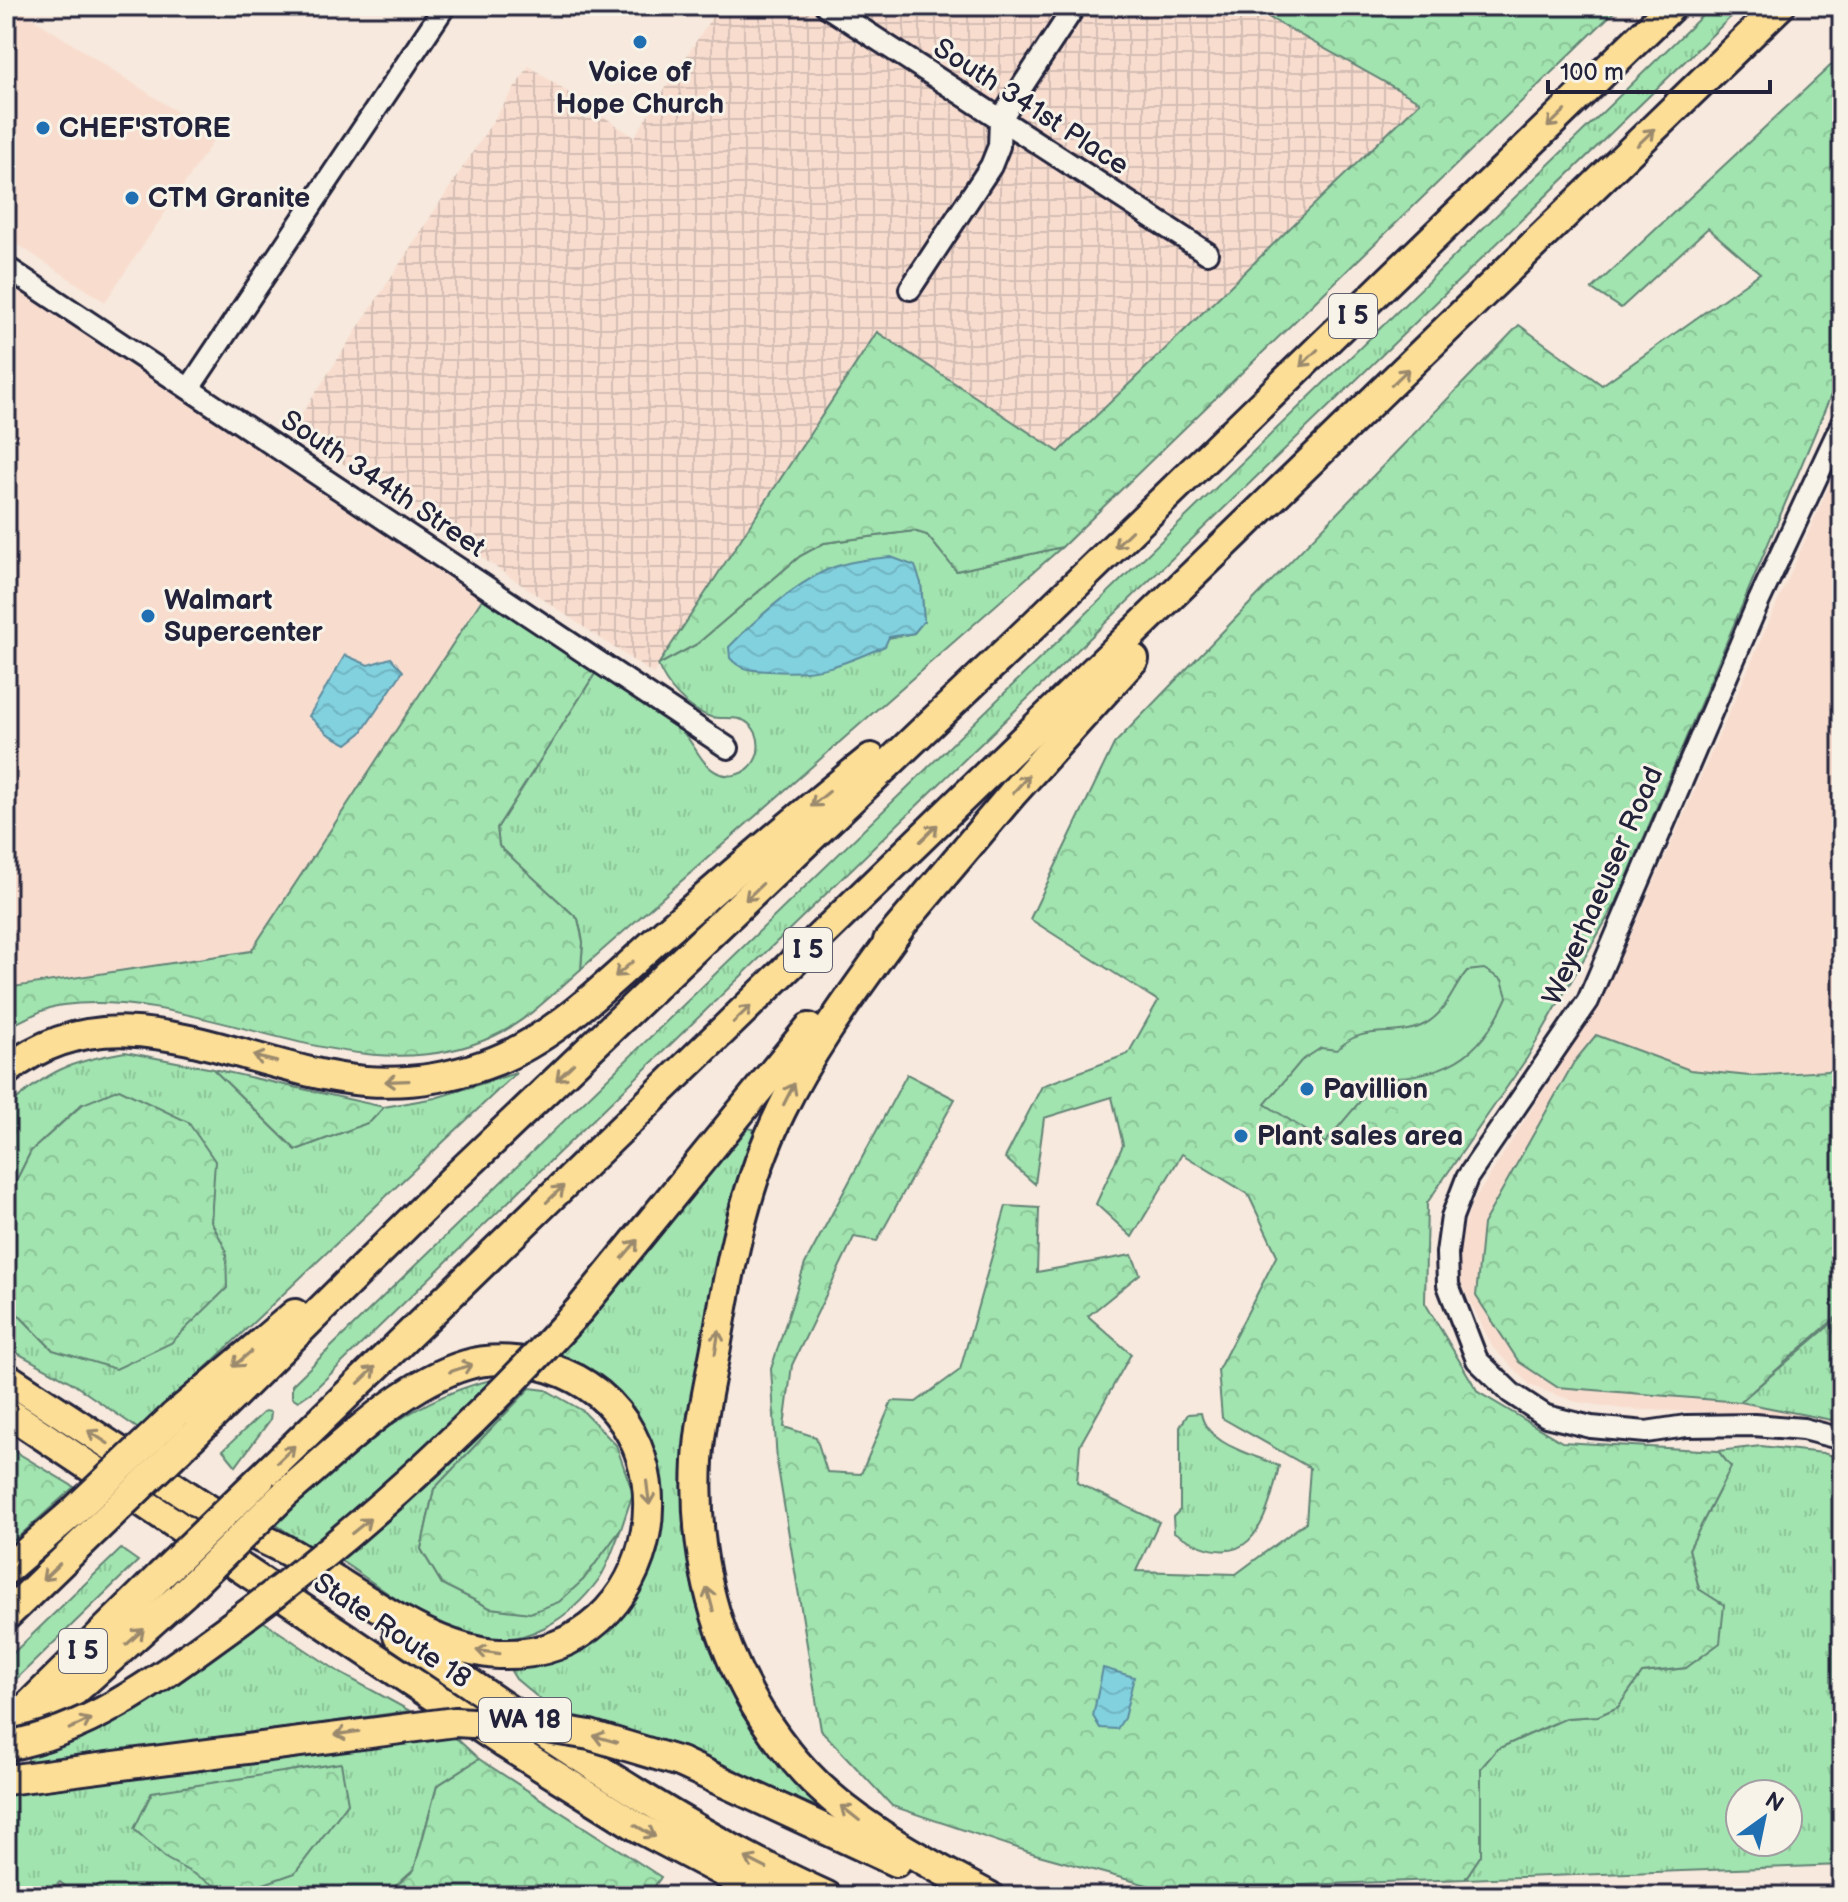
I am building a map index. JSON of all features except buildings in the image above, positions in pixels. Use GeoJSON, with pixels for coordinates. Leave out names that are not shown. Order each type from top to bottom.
{"type":"FeatureCollection","features":[{"type":"Feature","properties":{"kind":"highway","name":"I 5"},"geometry":{"type":"LineString","coordinates":[[6,1616],[96,1529],[185,1424],[451,1181],[1033,626],[1672,6]]}},
{"type":"Feature","properties":{"kind":"highway","name":"I 5"},"geometry":{"type":"LineString","coordinates":[[6,1730],[160,1576],[1305,471],[1780,6]]}},
{"type":"Feature","properties":{"kind":"highway"},"geometry":{"type":"LineString","coordinates":[[6,1746],[67,1730],[102,1714],[252,1612],[365,1523],[423,1472],[528,1367],[580,1309],[824,1010],[899,929],[1013,793],[1305,471]]}},
{"type":"Feature","properties":{"kind":"highway"},"geometry":{"type":"LineString","coordinates":[[6,1071],[45,1046],[108,1030],[175,1037],[365,1081],[446,1076],[502,1058],[529,1044],[576,1010],[789,825],[1033,626]]}},
{"type":"Feature","properties":{"kind":"highway"},"geometry":{"type":"LineString","coordinates":[[899,929],[799,1075],[768,1138],[747,1196],[730,1266],[698,1458],[698,1536],[706,1583],[728,1653],[754,1703],[784,1747],[824,1791],[853,1816],[896,1846],[990,1896]]}},
{"type":"Feature","properties":{"kind":"highway"},"geometry":{"type":"LineString","coordinates":[[6,1730],[61,1703],[184,1593],[285,1494],[409,1393],[468,1364],[535,1363],[573,1377],[611,1407],[636,1446],[649,1493],[650,1518],[637,1567],[622,1593],[604,1613],[585,1630],[547,1648],[501,1654],[481,1652],[433,1636],[295,1555],[234,1526]]}},
{"type":"Feature","properties":{"kind":"highway","name":"State Route 18"},"geometry":{"type":"LineString","coordinates":[[6,1377],[655,1807],[733,1851],[827,1896]]}},
{"type":"Feature","properties":{"kind":"highway","name":"State Route 18"},"geometry":{"type":"LineString","coordinates":[[6,1411],[505,1744],[641,1829],[768,1896]]}},
{"type":"Feature","properties":{"kind":"highway"},"geometry":{"type":"LineString","coordinates":[[6,1422],[84,1462]]}},
{"type":"Feature","properties":{"kind":"highway"},"geometry":{"type":"LineString","coordinates":[[6,1570],[74,1511],[185,1424]]}},
{"type":"Feature","properties":{"kind":"highway"},"geometry":{"type":"LineString","coordinates":[[6,1780],[455,1722],[541,1727],[590,1735],[680,1762],[903,1865],[990,1896]]}},
{"type":"Feature","properties":{"kind":"street"},"geometry":{"type":"LineString","coordinates":[[190,387],[445,6]]}},
{"type":"Feature","properties":{"kind":"street","name":"South 341st Place"},"geometry":{"type":"LineString","coordinates":[[826,6],[1207,253]]}},
{"type":"Feature","properties":{"kind":"street"},"geometry":{"type":"LineString","coordinates":[[910,289],[991,166],[999,146],[1000,120],[1075,6]]}},
{"type":"Feature","properties":{"kind":"street","name":"South 344th Street"},"geometry":{"type":"LineString","coordinates":[[6,267],[728,748]]}},
{"type":"Feature","properties":{"kind":"street","name":"Weyerhaeuser Road"},"geometry":{"type":"LineString","coordinates":[[1842,423],[1758,603],[1588,1001],[1467,1178],[1452,1217],[1447,1253],[1448,1285],[1477,1360],[1511,1393],[1546,1416],[1591,1427],[1646,1432],[1686,1426],[1754,1425],[1803,1429],[1842,1439]]}},
{"type":"Feature","properties":{"kind":"shaded area"},"geometry":{"type":"Polygon","coordinates":[[[6,6],[14,6],[216,137],[105,302],[6,237],[6,6]]]}},
{"type":"Feature","properties":{"kind":"shaded area"},"geometry":{"type":"Polygon","coordinates":[[[719,6],[1252,6],[1420,102],[1059,452],[876,332],[653,674],[292,429],[529,66],[634,137],[719,6]]]}},
{"type":"Feature","properties":{"kind":"shaded area"},"geometry":{"type":"Polygon","coordinates":[[[6,267],[488,589],[251,951],[6,988],[6,267]]]}},
{"type":"Feature","properties":{"kind":"shaded area"},"geometry":{"type":"Polygon","coordinates":[[[1842,456],[1842,1427],[1803,1416],[1623,1409],[1576,1402],[1531,1386],[1493,1348],[1459,1279],[1461,1240],[1471,1205],[1606,991],[1842,456]]]}},
{"type":"Feature","properties":{"kind":"green space"},"geometry":{"type":"Polygon","coordinates":[[[1282,6],[1620,6],[1062,547],[956,571],[927,535],[914,531],[824,543],[800,556],[697,644],[658,665],[877,332],[1059,452],[1420,102],[1270,18],[1282,6]]]}},
{"type":"Feature","properties":{"kind":"green space"},"geometry":{"type":"Polygon","coordinates":[[[1712,6],[1742,6],[313,1391],[298,1401],[292,1397],[292,1385],[1712,6]]]}},
{"type":"Feature","properties":{"kind":"green space"},"geometry":{"type":"Polygon","coordinates":[[[1842,55],[1842,378],[1834,388],[1617,901],[1527,1058],[1427,1203],[1425,1303],[1478,1392],[1562,1442],[1718,1451],[1731,1467],[1689,1549],[1699,1589],[1724,1605],[1720,1643],[1686,1668],[1642,1673],[1618,1707],[1598,1716],[1566,1718],[1497,1749],[1481,1768],[1481,1855],[1465,1879],[1165,1890],[1035,1854],[892,1806],[821,1730],[777,1462],[771,1369],[805,1264],[907,1074],[955,1099],[877,1241],[854,1237],[792,1365],[784,1427],[816,1437],[827,1472],[861,1474],[892,1401],[916,1402],[960,1370],[1006,1206],[1039,1208],[1037,1272],[1132,1255],[1140,1274],[1088,1316],[1131,1354],[1080,1445],[1077,1483],[1159,1522],[1136,1571],[1236,1574],[1306,1522],[1310,1468],[1222,1418],[1218,1370],[1277,1255],[1248,1194],[1182,1154],[1132,1237],[1096,1204],[1123,1145],[1112,1097],[1044,1118],[1035,1184],[1005,1158],[1042,1086],[1128,1054],[1158,1001],[1030,919],[1114,744],[1519,325],[1602,385],[1760,273],[1708,228],[1621,308],[1592,289],[1842,55]]]}},
{"type":"Feature","properties":{"kind":"green space"},"geometry":{"type":"Polygon","coordinates":[[[914,531],[927,535],[957,571],[1062,547],[581,969],[583,942],[578,919],[499,846],[497,828],[596,672],[677,726],[705,763],[716,772],[734,775],[750,767],[758,746],[756,734],[749,724],[740,719],[713,717],[692,708],[672,688],[658,665],[697,644],[800,556],[824,543],[914,531]],[[829,569],[744,632],[888,638],[914,633],[924,621],[921,583],[829,569]]]}},
{"type":"Feature","properties":{"kind":"green space"},"geometry":{"type":"Polygon","coordinates":[[[483,598],[596,672],[497,828],[499,846],[578,919],[583,942],[581,969],[529,1015],[506,1030],[442,1052],[389,1056],[335,1050],[172,1011],[117,1004],[56,1006],[6,1028],[6,988],[251,951],[483,598]]]}},
{"type":"Feature","properties":{"kind":"green space"},"geometry":{"type":"Polygon","coordinates":[[[1484,969],[1502,980],[1507,997],[1484,1037],[1457,1061],[1441,1068],[1378,1080],[1325,1143],[1265,1104],[1301,1061],[1321,1048],[1337,1050],[1357,1036],[1403,1031],[1425,1024],[1444,1006],[1467,971],[1484,969]]]}},
{"type":"Feature","properties":{"kind":"green space"},"geometry":{"type":"Polygon","coordinates":[[[1596,1035],[1690,1070],[1750,1076],[1842,1070],[1842,1312],[1740,1402],[1557,1387],[1519,1362],[1476,1296],[1483,1224],[1574,1062],[1596,1035]]]}},
{"type":"Feature","properties":{"kind":"green space"},"geometry":{"type":"Polygon","coordinates":[[[125,1052],[213,1069],[296,1150],[370,1122],[384,1107],[435,1098],[516,1073],[140,1430],[69,1381],[6,1347],[6,1302],[53,1350],[226,1250],[211,1222],[214,1161],[82,1104],[31,1151],[6,1201],[6,1108],[48,1076],[74,1064],[125,1052]]]}},
{"type":"Feature","properties":{"kind":"green space"},"geometry":{"type":"Polygon","coordinates":[[[213,1069],[384,1107],[370,1122],[296,1150],[213,1069]]]}},
{"type":"Feature","properties":{"kind":"green space"},"geometry":{"type":"Polygon","coordinates":[[[119,1089],[188,1122],[215,1161],[211,1221],[226,1250],[227,1288],[171,1343],[116,1369],[53,1350],[6,1302],[6,1201],[31,1151],[83,1104],[119,1089]]]}},
{"type":"Feature","properties":{"kind":"green space"},"geometry":{"type":"Polygon","coordinates":[[[744,1128],[753,1129],[755,1138],[730,1212],[712,1287],[699,1363],[687,1486],[688,1563],[701,1619],[722,1673],[754,1726],[819,1805],[815,1806],[669,1743],[569,1717],[541,1700],[511,1671],[558,1655],[601,1633],[626,1610],[643,1582],[657,1547],[662,1513],[658,1477],[608,1389],[557,1351],[744,1128]]]}},
{"type":"Feature","properties":{"kind":"green space"},"geometry":{"type":"Polygon","coordinates":[[[1842,1312],[1842,1422],[1740,1402],[1838,1318],[1842,1312]]]}},
{"type":"Feature","properties":{"kind":"green space"},"geometry":{"type":"Polygon","coordinates":[[[506,1377],[315,1551],[275,1524],[352,1454],[409,1413],[472,1385],[506,1377]]]}},
{"type":"Feature","properties":{"kind":"green space"},"geometry":{"type":"Polygon","coordinates":[[[530,1388],[434,1489],[421,1549],[442,1584],[490,1608],[583,1580],[621,1529],[603,1573],[574,1606],[560,1618],[528,1634],[511,1639],[474,1638],[422,1616],[338,1559],[509,1403],[530,1388]]]}},
{"type":"Feature","properties":{"kind":"green space"},"geometry":{"type":"Polygon","coordinates":[[[530,1388],[546,1390],[583,1411],[616,1445],[633,1493],[621,1529],[583,1580],[559,1602],[530,1613],[490,1608],[442,1584],[421,1549],[434,1489],[530,1388]]]}},
{"type":"Feature","properties":{"kind":"green space"},"geometry":{"type":"Polygon","coordinates":[[[265,1411],[271,1412],[270,1420],[236,1466],[223,1450],[265,1411]]]}},
{"type":"Feature","properties":{"kind":"green space"},"geometry":{"type":"Polygon","coordinates":[[[1201,1413],[1205,1424],[1221,1441],[1279,1466],[1259,1527],[1249,1541],[1236,1549],[1219,1551],[1174,1532],[1173,1517],[1180,1510],[1180,1427],[1188,1414],[1201,1413]]]}},
{"type":"Feature","properties":{"kind":"green space"},"geometry":{"type":"Polygon","coordinates":[[[6,1446],[74,1487],[6,1548],[6,1446]]]}},
{"type":"Feature","properties":{"kind":"green space"},"geometry":{"type":"Polygon","coordinates":[[[1761,1446],[1823,1453],[1842,1459],[1842,1865],[1465,1879],[1481,1855],[1481,1768],[1497,1749],[1567,1718],[1598,1716],[1618,1707],[1642,1673],[1686,1668],[1699,1589],[1689,1549],[1731,1467],[1718,1451],[1761,1446]]]}},
{"type":"Feature","properties":{"kind":"green space"},"geometry":{"type":"Polygon","coordinates":[[[121,1549],[138,1561],[6,1689],[6,1660],[121,1549]]]}},
{"type":"Feature","properties":{"kind":"green space"},"geometry":{"type":"Polygon","coordinates":[[[261,1620],[342,1674],[410,1711],[27,1763],[30,1753],[261,1620]]]}},
{"type":"Feature","properties":{"kind":"green space"},"geometry":{"type":"Polygon","coordinates":[[[455,1737],[479,1759],[437,1786],[414,1870],[385,1896],[77,1896],[60,1882],[42,1896],[6,1896],[6,1794],[384,1742],[455,1737]],[[348,1803],[232,1895],[295,1873],[348,1803]]]}},
{"type":"Feature","properties":{"kind":"green space"},"geometry":{"type":"Polygon","coordinates":[[[479,1759],[661,1877],[648,1896],[385,1896],[414,1870],[437,1786],[479,1759]]]}},
{"type":"Feature","properties":{"kind":"green space"},"geometry":{"type":"Polygon","coordinates":[[[341,1763],[348,1803],[295,1873],[232,1895],[167,1859],[134,1829],[152,1792],[341,1763]]]}},
{"type":"Feature","properties":{"kind":"water"},"geometry":{"type":"Polygon","coordinates":[[[891,557],[915,566],[921,583],[924,621],[914,633],[889,637],[885,646],[816,670],[753,670],[743,668],[730,658],[729,647],[763,614],[802,584],[836,566],[891,557]]]}},
{"type":"Feature","properties":{"kind":"water"},"geometry":{"type":"Polygon","coordinates":[[[345,655],[368,665],[391,658],[403,671],[361,733],[347,744],[328,734],[309,716],[345,655]]]}},
{"type":"Feature","properties":{"kind":"water"},"geometry":{"type":"Polygon","coordinates":[[[1103,1668],[1134,1677],[1124,1718],[1117,1729],[1100,1728],[1093,1716],[1103,1668]]]}},
{"type":"Feature","properties":{"kind":"place","name":"Voice of Hope Church"},"geometry":{"type":"Point","coordinates":[640,42]}},
{"type":"Feature","properties":{"kind":"place","name":"CHEF'STORE"},"geometry":{"type":"Point","coordinates":[43,128]}},
{"type":"Feature","properties":{"kind":"place","name":"CTM Granite"},"geometry":{"type":"Point","coordinates":[132,198]}},
{"type":"Feature","properties":{"kind":"place","name":"Walmart Supercenter"},"geometry":{"type":"Point","coordinates":[148,616]}},
{"type":"Feature","properties":{"kind":"place","name":"Pavillion"},"geometry":{"type":"Point","coordinates":[1307,1089]}},
{"type":"Feature","properties":{"kind":"place","name":"Plant sales area"},"geometry":{"type":"Point","coordinates":[1241,1136]}}]}
